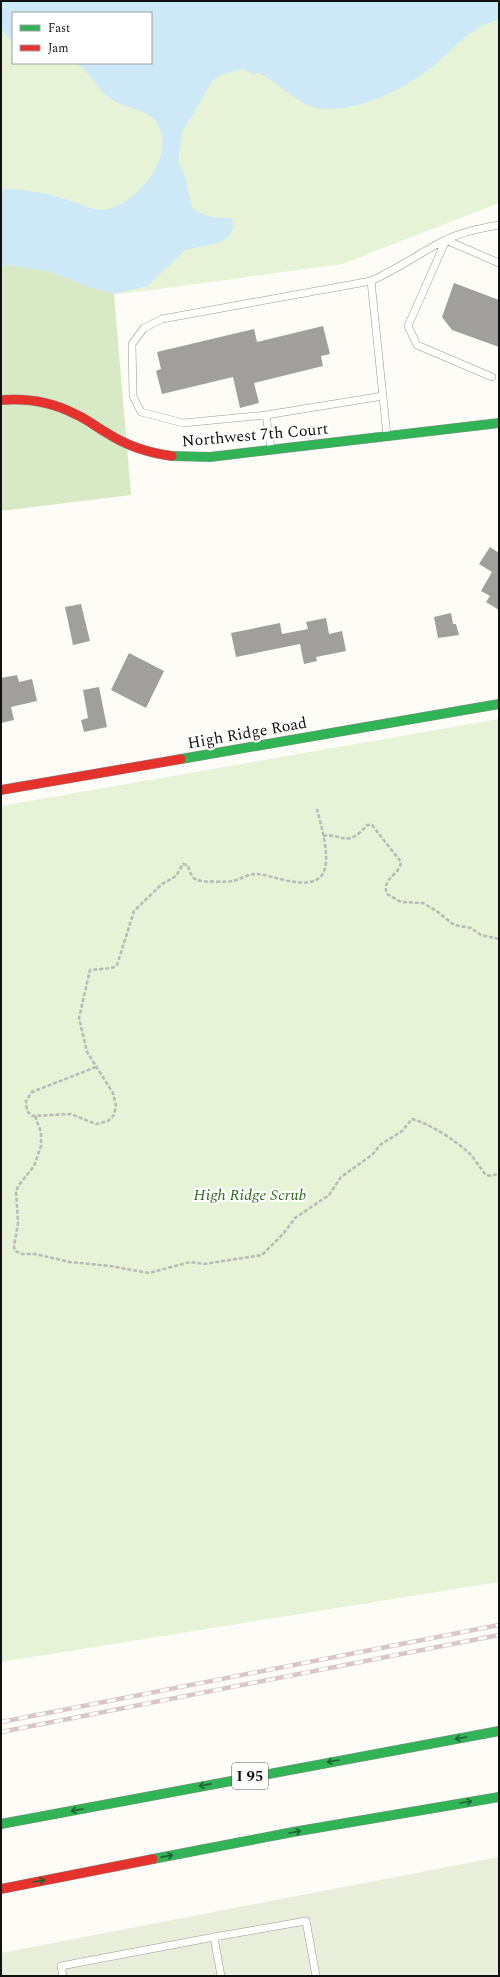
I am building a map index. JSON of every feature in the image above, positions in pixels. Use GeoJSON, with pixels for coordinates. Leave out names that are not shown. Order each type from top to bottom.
{"type":"FeatureCollection","features":[{"type":"Feature","properties":{"kind":"main road","name":"Northwest 7th Court"},"geometry":{"type":"LineString","coordinates":[[1,400],[14,399],[51,404],[82,417],[111,436],[131,446],[164,455],[186,458],[210,457],[499,423]]}},
{"type":"Feature","properties":{"kind":"main road","name":"High Ridge Road"},"geometry":{"type":"LineString","coordinates":[[1,790],[499,704]]}},
{"type":"Feature","properties":{"kind":"main road","name":"I 95"},"geometry":{"type":"LineString","coordinates":[[1,1824],[499,1731]]}},
{"type":"Feature","properties":{"kind":"main road"},"geometry":{"type":"LineString","coordinates":[[1,1889],[293,1832],[499,1797]]}},
{"type":"Feature","properties":{"kind":"lane"},"geometry":{"type":"LineString","coordinates":[[383,396],[266,415],[183,424],[141,412],[134,396],[132,344],[144,328],[162,319],[371,281],[446,240],[481,228],[499,225]]}},
{"type":"Feature","properties":{"kind":"lane"},"geometry":{"type":"LineString","coordinates":[[446,240],[499,263]]}},
{"type":"Feature","properties":{"kind":"lane"},"geometry":{"type":"LineString","coordinates":[[446,240],[408,326],[417,345],[492,377]]}},
{"type":"Feature","properties":{"kind":"lane"},"geometry":{"type":"LineString","coordinates":[[371,281],[387,436]]}},
{"type":"Feature","properties":{"kind":"lane"},"geometry":{"type":"LineString","coordinates":[[266,415],[271,450]]}},
{"type":"Feature","properties":{"kind":"lane"},"geometry":{"type":"LineString","coordinates":[[63,1976],[61,1966],[214,1937],[306,1922],[316,1976]]}},
{"type":"Feature","properties":{"kind":"lane"},"geometry":{"type":"LineString","coordinates":[[214,1937],[221,1976]]}},
{"type":"Feature","properties":{"kind":"path"},"geometry":{"type":"LineString","coordinates":[[34,1116],[71,1114],[92,1123],[101,1124],[108,1122],[116,1110],[115,1101],[109,1085],[87,1052],[79,1018],[88,973],[93,969],[112,968],[117,965],[134,912],[162,884],[176,876],[183,864],[187,865],[194,878],[201,881],[228,882],[252,874],[289,881],[317,879],[321,876],[326,863],[323,836],[317,809]]}},
{"type":"Feature","properties":{"kind":"path"},"geometry":{"type":"LineString","coordinates":[[323,836],[349,838],[358,834],[367,825],[372,825],[401,862],[400,867],[387,881],[387,894],[401,902],[423,903],[438,912],[454,926],[471,928],[481,935],[499,939]]}},
{"type":"Feature","properties":{"kind":"path"},"geometry":{"type":"LineString","coordinates":[[96,1067],[32,1092],[26,1101],[26,1106],[30,1114],[34,1116],[40,1132],[42,1146],[34,1166],[16,1191],[18,1223],[14,1247],[15,1251],[22,1254],[35,1254],[70,1262],[110,1266],[143,1272],[155,1271],[168,1266],[190,1262],[204,1264],[262,1255],[283,1234],[295,1218],[329,1195],[341,1177],[372,1155],[380,1144],[402,1131],[412,1119],[445,1135],[462,1147],[470,1154],[486,1175],[492,1176],[499,1173]]}},
{"type":"Feature","properties":{"kind":"green space"},"geometry":{"type":"Polygon","coordinates":[[[1,1],[499,1],[499,203],[342,264],[152,290],[114,294],[8,265],[1,267],[1,1]]]}},
{"type":"Feature","properties":{"kind":"green space"},"geometry":{"type":"Polygon","coordinates":[[[8,265],[48,271],[89,287],[114,294],[131,495],[1,511],[1,267],[8,265]]]}},
{"type":"Feature","properties":{"kind":"green space","name":"High Ridge Scrub"},"geometry":{"type":"Polygon","coordinates":[[[499,719],[499,1582],[1,1662],[1,806],[499,719]]]}},
{"type":"Feature","properties":{"kind":"green space"},"geometry":{"type":"Polygon","coordinates":[[[499,1857],[499,1976],[1,1976],[1,1953],[499,1857]]]}},
{"type":"Feature","properties":{"kind":"water"},"geometry":{"type":"Polygon","coordinates":[[[1,1],[499,1],[499,20],[490,22],[474,31],[414,80],[382,97],[365,103],[331,109],[316,108],[303,103],[260,73],[253,74],[243,69],[223,74],[213,80],[182,132],[178,161],[184,173],[192,208],[210,216],[231,218],[234,227],[227,238],[218,243],[185,250],[147,286],[114,294],[89,287],[48,271],[8,265],[1,267],[1,189],[25,190],[40,193],[69,200],[92,209],[102,210],[115,207],[128,200],[140,189],[150,177],[158,163],[162,149],[162,136],[157,123],[153,118],[143,112],[119,104],[108,97],[82,67],[78,64],[152,64],[152,12],[12,12],[12,42],[1,29],[1,1]]]}},
{"type":"Feature","properties":{"kind":"building"},"geometry":{"type":"Polygon","coordinates":[[[454,283],[499,300],[499,347],[452,330],[442,317],[454,283]]]}},
{"type":"Feature","properties":{"kind":"building"},"geometry":{"type":"Polygon","coordinates":[[[323,326],[330,354],[321,356],[323,366],[254,383],[259,403],[240,408],[233,377],[162,394],[156,371],[161,369],[157,352],[254,329],[257,342],[323,326]]]}},
{"type":"Feature","properties":{"kind":"building"},"geometry":{"type":"Polygon","coordinates":[[[490,547],[499,553],[499,610],[486,602],[490,596],[481,591],[492,572],[479,564],[490,547]]]}},
{"type":"Feature","properties":{"kind":"building"},"geometry":{"type":"Polygon","coordinates":[[[81,604],[90,641],[73,645],[65,607],[81,604]]]}},
{"type":"Feature","properties":{"kind":"building"},"geometry":{"type":"Polygon","coordinates":[[[451,613],[453,624],[456,624],[459,635],[438,638],[434,617],[451,613]]]}},
{"type":"Feature","properties":{"kind":"building"},"geometry":{"type":"Polygon","coordinates":[[[326,618],[329,634],[342,631],[346,651],[316,657],[317,661],[304,664],[300,644],[236,657],[231,633],[280,623],[282,634],[308,629],[306,622],[326,618]]]}},
{"type":"Feature","properties":{"kind":"building"},"geometry":{"type":"Polygon","coordinates":[[[129,653],[164,671],[146,708],[111,690],[129,653]]]}},
{"type":"Feature","properties":{"kind":"building"},"geometry":{"type":"Polygon","coordinates":[[[17,675],[19,682],[32,679],[37,701],[11,707],[14,720],[1,723],[1,678],[17,675]]]}},
{"type":"Feature","properties":{"kind":"building"},"geometry":{"type":"Polygon","coordinates":[[[99,687],[107,727],[84,732],[81,720],[88,718],[83,690],[99,687]]]}},
{"type":"Feature","properties":{"kind":"railway"},"geometry":{"type":"LineString","coordinates":[[1,1722],[499,1625]]}},
{"type":"Feature","properties":{"kind":"railway"},"geometry":{"type":"LineString","coordinates":[[1,1732],[499,1635]]}},
{"type":"Feature","properties":{"kind":"traffic: fast"},"geometry":{"type":"LineString","coordinates":[[172,456],[210,457],[499,423]]}},
{"type":"Feature","properties":{"kind":"traffic: fast"},"geometry":{"type":"LineString","coordinates":[[181,759],[499,704]]}},
{"type":"Feature","properties":{"kind":"traffic: fast"},"geometry":{"type":"LineString","coordinates":[[1,1824],[499,1731]]}},
{"type":"Feature","properties":{"kind":"traffic: fast"},"geometry":{"type":"LineString","coordinates":[[153,1859],[293,1832],[499,1797]]}},
{"type":"Feature","properties":{"kind":"traffic: jam"},"geometry":{"type":"LineString","coordinates":[[1,400],[30,400],[57,406],[79,416],[115,438],[130,445],[147,451],[172,456]]}},
{"type":"Feature","properties":{"kind":"traffic: jam"},"geometry":{"type":"LineString","coordinates":[[1,790],[181,759]]}},
{"type":"Feature","properties":{"kind":"traffic: jam"},"geometry":{"type":"LineString","coordinates":[[1,1889],[153,1859]]}}]}
